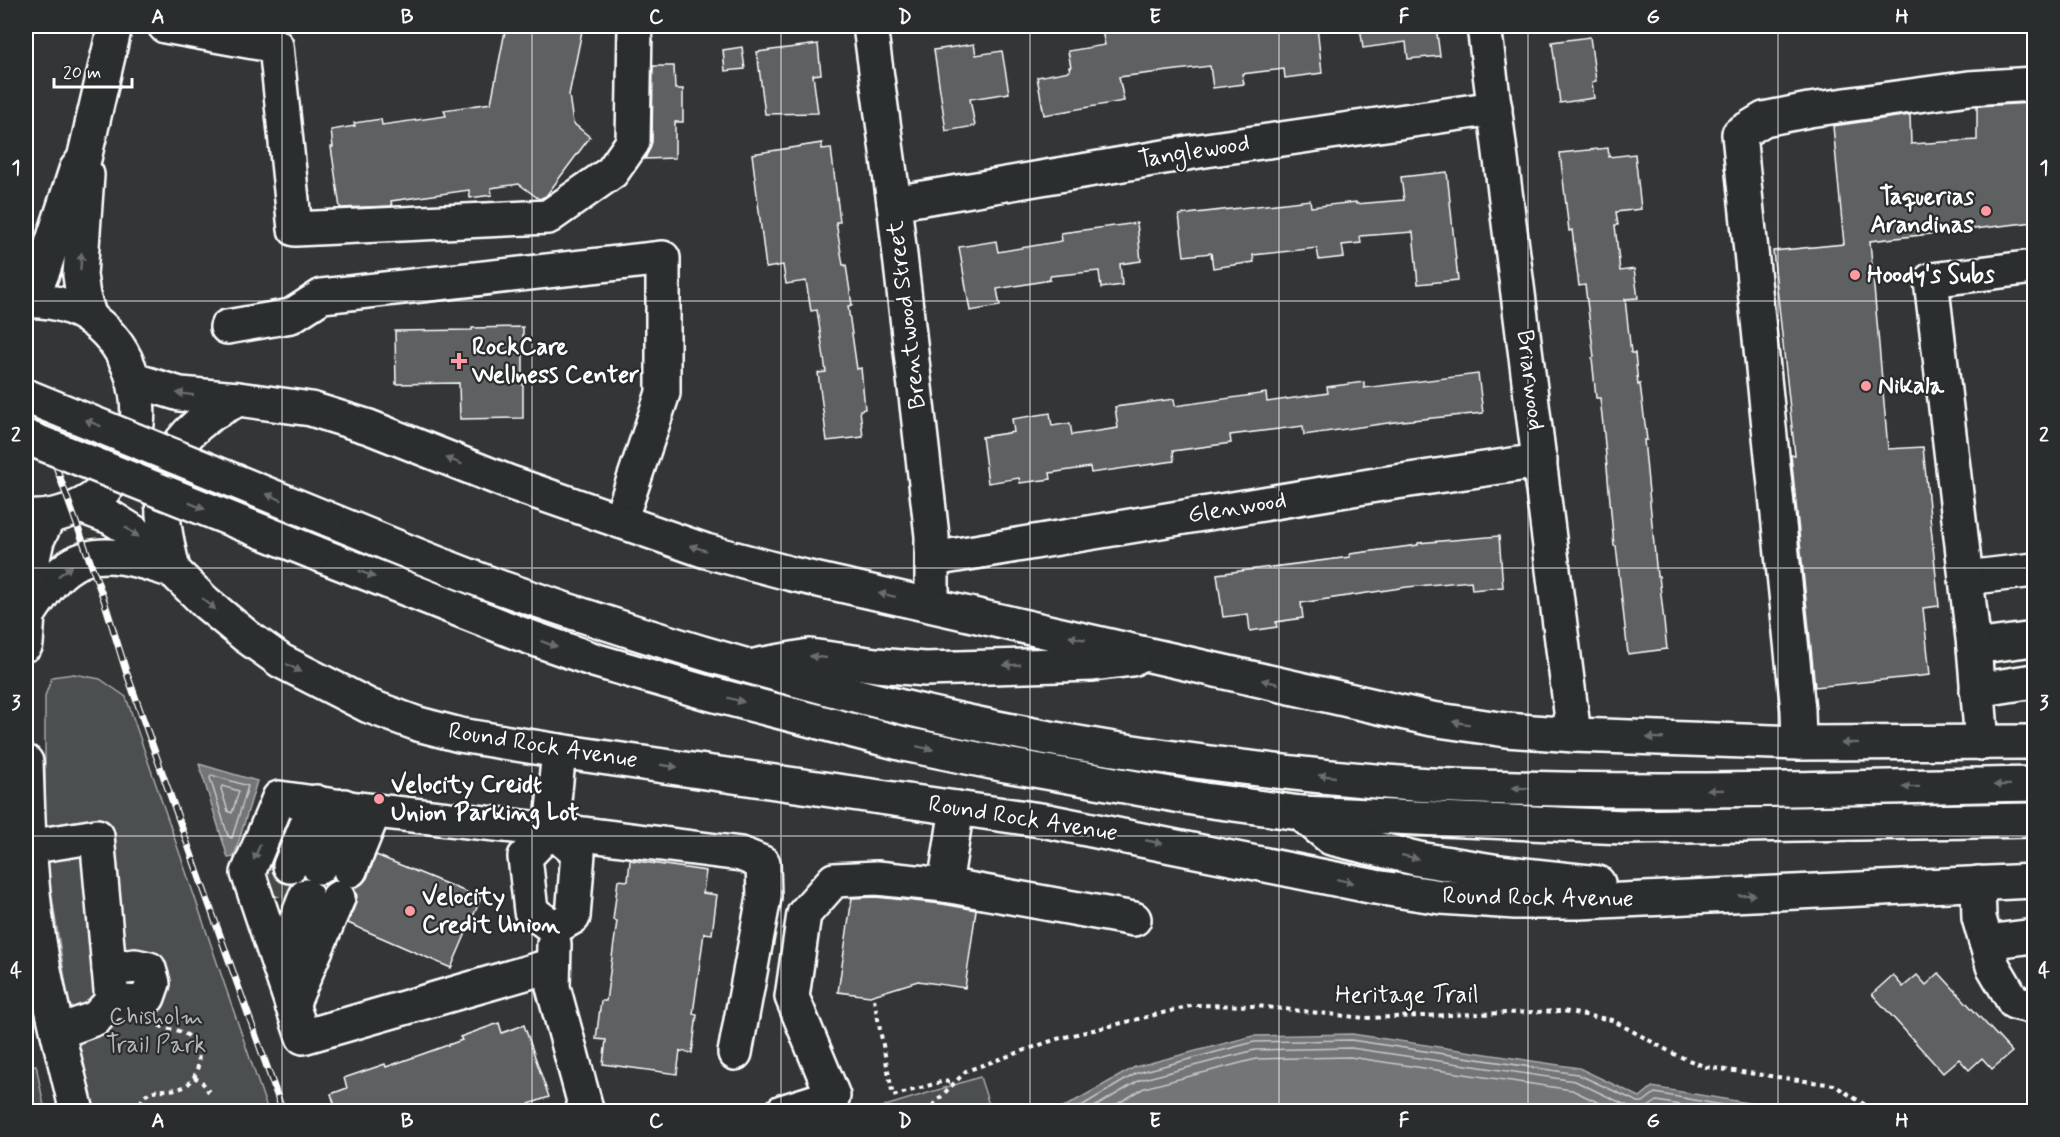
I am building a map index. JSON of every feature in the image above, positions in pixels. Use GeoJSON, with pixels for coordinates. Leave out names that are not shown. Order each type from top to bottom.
{"type":"FeatureCollection","features":[{"type":"Feature","properties":{"kind":"main road"},"geometry":{"type":"LineString","coordinates":[[26,294],[40,278],[76,170],[84,159],[115,26]]}},
{"type":"Feature","properties":{"kind":"main road"},"geometry":{"type":"LineString","coordinates":[[165,26],[276,46],[295,229],[548,217],[612,172],[633,142],[635,26]]}},
{"type":"Feature","properties":{"kind":"main road","name":"Brentwood Street"},"geometry":{"type":"LineString","coordinates":[[870,26],[894,202],[932,536],[932,605]]}},
{"type":"Feature","properties":{"kind":"main road","name":"Briarwood"},"geometry":{"type":"LineString","coordinates":[[1484,26],[1574,735]]}},
{"type":"Feature","properties":{"kind":"main road"},"geometry":{"type":"LineString","coordinates":[[1799,743],[1798,710],[1739,134],[1764,119],[1809,110],[1969,88],[2034,84]]}},
{"type":"Feature","properties":{"kind":"main road","name":"Tanglewood"},"geometry":{"type":"LineString","coordinates":[[894,202],[1199,151],[1495,108]]}},
{"type":"Feature","properties":{"kind":"main road"},"geometry":{"type":"LineString","coordinates":[[84,159],[88,172],[80,275],[83,296],[90,318]]}},
{"type":"Feature","properties":{"kind":"main road"},"geometry":{"type":"LineString","coordinates":[[227,327],[291,316],[322,296],[663,258],[663,393],[620,521]]}},
{"type":"Feature","properties":{"kind":"main road"},"geometry":{"type":"LineString","coordinates":[[1982,743],[1974,647],[1931,280],[2034,267]]}},
{"type":"Feature","properties":{"kind":"main road"},"geometry":{"type":"LineString","coordinates":[[26,301],[38,300],[58,304],[90,318],[115,342],[134,380],[138,415],[131,449],[125,462],[99,495],[81,506],[38,517],[38,540],[32,562],[27,629]]}},
{"type":"Feature","properties":{"kind":"main road"},"geometry":{"type":"LineString","coordinates":[[134,380],[180,394],[310,409],[369,427],[508,482],[706,551],[782,571],[1432,719],[1506,730],[1574,735],[1799,743],[2034,742]]}},
{"type":"Feature","properties":{"kind":"main road"},"geometry":{"type":"LineString","coordinates":[[26,396],[495,585],[626,630],[903,707],[1102,747],[1192,760],[1389,782],[1478,787],[1662,791],[2034,784]]}},
{"type":"Feature","properties":{"kind":"main road"},"geometry":{"type":"LineString","coordinates":[[27,629],[57,578],[68,567],[89,558],[109,556],[135,559],[173,571],[163,525],[162,499],[168,465],[184,437],[206,417],[238,399]]}},
{"type":"Feature","properties":{"kind":"main road"},"geometry":{"type":"LineString","coordinates":[[26,437],[508,629],[597,661],[828,725],[904,744],[1006,765],[1204,800],[1300,813],[1624,827],[2034,820]]}},
{"type":"Feature","properties":{"kind":"main road","name":"Glenwood"},"geometry":{"type":"LineString","coordinates":[[933,559],[1382,484],[1540,461]]}},
{"type":"Feature","properties":{"kind":"main road","name":"Round Rock Avenue"},"geometry":{"type":"LineString","coordinates":[[81,506],[110,517],[134,532],[205,602],[281,661],[369,706],[418,724],[460,735],[1047,821],[1374,887],[1441,897],[1515,902],[1689,898],[2034,881]]}},
{"type":"Feature","properties":{"kind":"main road"},"geometry":{"type":"LineString","coordinates":[[1966,578],[2034,570]]}},
{"type":"Feature","properties":{"kind":"main road"},"geometry":{"type":"LineString","coordinates":[[1974,647],[2034,639]]}},
{"type":"Feature","properties":{"kind":"main road"},"geometry":{"type":"LineString","coordinates":[[750,666],[810,656],[925,669],[1093,664],[1154,656]]}},
{"type":"Feature","properties":{"kind":"main road"},"geometry":{"type":"LineString","coordinates":[[1977,690],[2034,681]]}},
{"type":"Feature","properties":{"kind":"main road"},"geometry":{"type":"LineString","coordinates":[[554,928],[531,911],[525,857],[551,830],[559,751]]}},
{"type":"Feature","properties":{"kind":"main road"},"geometry":{"type":"LineString","coordinates":[[26,762],[28,847],[42,960],[77,1112]]}},
{"type":"Feature","properties":{"kind":"main road"},"geometry":{"type":"LineString","coordinates":[[302,909],[248,873],[279,798],[741,854],[764,863],[764,897],[735,1053]]}},
{"type":"Feature","properties":{"kind":"main road"},"geometry":{"type":"LineString","coordinates":[[344,807],[302,909],[303,1037],[553,965]]}},
{"type":"Feature","properties":{"kind":"main road"},"geometry":{"type":"LineString","coordinates":[[302,909],[344,807]]}},
{"type":"Feature","properties":{"kind":"main road"},"geometry":{"type":"LineString","coordinates":[[945,885],[957,808]]}},
{"type":"Feature","properties":{"kind":"main road"},"geometry":{"type":"LineString","coordinates":[[1300,813],[1330,838],[1419,859],[1555,879],[1631,885],[1689,898]]}},
{"type":"Feature","properties":{"kind":"main road"},"geometry":{"type":"LineString","coordinates":[[551,830],[578,853],[573,917],[554,928]]}},
{"type":"Feature","properties":{"kind":"main road"},"geometry":{"type":"LineString","coordinates":[[28,847],[97,836],[109,969],[124,1002]]}},
{"type":"Feature","properties":{"kind":"main road"},"geometry":{"type":"LineString","coordinates":[[782,1112],[833,1096],[792,997],[804,914],[834,880],[877,878],[945,885],[1134,919]]}},
{"type":"Feature","properties":{"kind":"main road"},"geometry":{"type":"LineString","coordinates":[[1978,883],[1979,918],[1993,966],[2014,1002],[2034,1007]]}},
{"type":"Feature","properties":{"kind":"main road"},"geometry":{"type":"LineString","coordinates":[[554,928],[553,987],[587,1112]]}},
{"type":"Feature","properties":{"kind":"main road"},"geometry":{"type":"LineString","coordinates":[[1986,942],[2034,936]]}},
{"type":"Feature","properties":{"kind":"main road"},"geometry":{"type":"LineString","coordinates":[[58,1032],[96,1018],[124,1002],[148,997],[153,983],[149,969],[135,966],[109,969]]}},
{"type":"Feature","properties":{"kind":"path"},"geometry":{"type":"LineString","coordinates":[[874,999],[893,1096],[944,1081],[954,1083]]}},
{"type":"Feature","properties":{"kind":"path"},"geometry":{"type":"LineString","coordinates":[[124,1002],[155,1024],[172,1028],[189,1036],[199,1054],[199,1063],[194,1077],[186,1085],[173,1091],[160,1090],[147,1094],[140,1103],[138,1112]]}},
{"type":"Feature","properties":{"kind":"path","name":"Heritage Trail"},"geometry":{"type":"LineString","coordinates":[[926,1112],[966,1071],[1056,1039],[1194,1005],[1256,1006],[1365,1018],[1563,1011],[1612,1020],[1676,1055],[1706,1067],[1834,1085],[1870,1108],[1895,1112]]}},
{"type":"Feature","properties":{"kind":"path"},"geometry":{"type":"LineString","coordinates":[[194,1077],[202,1082],[209,1092]]}},
{"type":"Feature","properties":{"kind":"green space","name":"Chisholm Trail Park"},"geometry":{"type":"Polygon","coordinates":[[[74,674],[100,679],[126,697],[268,1111],[91,1111],[71,1016],[45,853],[45,696],[52,677],[74,674]]]}},
{"type":"Feature","properties":{"kind":"green space"},"geometry":{"type":"Polygon","coordinates":[[[36,1065],[45,1111],[26,1111],[26,1066],[36,1065]]]}},
{"type":"Feature","properties":{"kind":"green space"},"geometry":{"type":"Polygon","coordinates":[[[980,1077],[991,1111],[869,1111],[980,1077]]]}},
{"type":"Feature","properties":{"kind":"water"},"geometry":{"type":"Polygon","coordinates":[[[199,764],[257,781],[234,857],[228,858],[199,764]]]}},
{"type":"Feature","properties":{"kind":"water"},"geometry":{"type":"Polygon","coordinates":[[[1352,1034],[1579,1068],[1640,1097],[1652,1087],[1778,1108],[1814,1111],[1057,1111],[1135,1067],[1253,1036],[1352,1034]]]}},
{"type":"Feature","properties":{"kind":"building"},"geometry":{"type":"Polygon","coordinates":[[[506,26],[583,26],[569,95],[573,123],[590,137],[546,196],[539,199],[519,184],[491,188],[492,195],[470,198],[469,190],[391,201],[392,206],[340,208],[331,147],[333,147],[331,130],[355,126],[354,123],[381,119],[382,125],[446,116],[444,110],[491,103],[506,26]]]}},
{"type":"Feature","properties":{"kind":"building"},"geometry":{"type":"Polygon","coordinates":[[[1158,26],[1159,30],[1194,26],[1317,26],[1322,73],[1285,78],[1284,69],[1242,74],[1244,84],[1213,88],[1210,66],[1119,77],[1124,101],[1044,115],[1037,77],[1070,71],[1068,51],[1105,45],[1102,31],[1158,26]]]}},
{"type":"Feature","properties":{"kind":"building"},"geometry":{"type":"Polygon","coordinates":[[[1360,26],[1436,26],[1440,56],[1408,59],[1406,42],[1363,48],[1360,26]]]}},
{"type":"Feature","properties":{"kind":"building"},"geometry":{"type":"Polygon","coordinates":[[[1590,37],[1596,81],[1592,82],[1594,98],[1560,103],[1552,42],[1590,37]]]}},
{"type":"Feature","properties":{"kind":"building"},"geometry":{"type":"Polygon","coordinates":[[[818,44],[821,74],[813,75],[818,113],[765,114],[757,52],[818,44]]]}},
{"type":"Feature","properties":{"kind":"building"},"geometry":{"type":"Polygon","coordinates":[[[974,44],[976,55],[1002,51],[1009,93],[970,99],[975,126],[946,131],[934,50],[974,44]]]}},
{"type":"Feature","properties":{"kind":"building"},"geometry":{"type":"Polygon","coordinates":[[[742,47],[745,69],[725,71],[723,50],[742,47]]]}},
{"type":"Feature","properties":{"kind":"building"},"geometry":{"type":"Polygon","coordinates":[[[653,66],[674,66],[675,89],[683,89],[683,122],[675,122],[675,158],[645,159],[652,142],[653,66]]]}},
{"type":"Feature","properties":{"kind":"building"},"geometry":{"type":"Polygon","coordinates":[[[2034,103],[2034,222],[1870,241],[1888,449],[1923,447],[1939,606],[1923,608],[1930,675],[1815,687],[1791,455],[1795,455],[1773,251],[1844,244],[1833,126],[1910,115],[1911,144],[1977,140],[1977,106],[2034,103]]]}},
{"type":"Feature","properties":{"kind":"building"},"geometry":{"type":"Polygon","coordinates":[[[822,143],[822,149],[831,148],[840,222],[836,222],[843,265],[846,265],[852,305],[848,306],[857,369],[861,368],[865,409],[860,410],[863,437],[827,441],[818,373],[826,372],[817,310],[811,311],[806,281],[786,284],[783,265],[766,268],[752,154],[822,143]]]}},
{"type":"Feature","properties":{"kind":"building"},"geometry":{"type":"Polygon","coordinates":[[[1608,148],[1609,157],[1635,154],[1641,209],[1616,212],[1618,225],[1615,225],[1620,271],[1634,269],[1638,298],[1625,299],[1631,353],[1635,353],[1647,440],[1644,440],[1657,576],[1659,576],[1667,649],[1628,654],[1616,546],[1614,546],[1600,398],[1596,398],[1592,358],[1594,357],[1585,285],[1579,286],[1572,230],[1569,231],[1560,153],[1608,148]]]}},
{"type":"Feature","properties":{"kind":"building"},"geometry":{"type":"Polygon","coordinates":[[[1447,172],[1458,280],[1418,284],[1413,232],[1360,236],[1361,243],[1342,245],[1344,257],[1319,260],[1317,248],[1253,255],[1254,262],[1213,268],[1211,253],[1184,256],[1179,215],[1310,200],[1311,207],[1404,200],[1401,177],[1447,172]]]}},
{"type":"Feature","properties":{"kind":"building"},"geometry":{"type":"Polygon","coordinates":[[[1137,223],[1141,261],[1120,264],[1122,285],[1101,288],[1099,271],[1050,276],[1050,280],[997,289],[1000,306],[970,311],[959,247],[996,241],[998,252],[1062,241],[1061,233],[1137,223]]]}},
{"type":"Feature","properties":{"kind":"building","name":"RockCare Wellness Center"},"geometry":{"type":"Polygon","coordinates":[[[523,327],[523,418],[460,419],[459,383],[396,384],[395,331],[523,327]]]}},
{"type":"Feature","properties":{"kind":"building"},"geometry":{"type":"Polygon","coordinates":[[[1478,374],[1483,413],[1402,421],[1304,435],[1303,426],[1230,435],[1231,443],[1173,451],[1174,461],[1091,473],[1090,467],[1050,473],[1051,479],[1020,483],[1019,478],[988,483],[982,437],[1014,432],[1012,419],[1050,413],[1052,426],[1070,423],[1072,435],[1118,428],[1115,407],[1174,399],[1175,406],[1266,393],[1267,402],[1328,393],[1327,387],[1364,382],[1364,388],[1478,374]]]}},
{"type":"Feature","properties":{"kind":"building"},"geometry":{"type":"Polygon","coordinates":[[[1499,536],[1503,587],[1472,590],[1471,581],[1407,587],[1301,603],[1303,618],[1276,622],[1277,627],[1250,631],[1248,614],[1223,617],[1217,574],[1350,557],[1350,554],[1418,545],[1418,543],[1499,536]]]}},
{"type":"Feature","properties":{"kind":"building","name":"Velocity Credit Union"},"geometry":{"type":"Polygon","coordinates":[[[376,855],[481,898],[451,968],[348,923],[357,896],[354,888],[367,878],[376,855]]]}},
{"type":"Feature","properties":{"kind":"building"},"geometry":{"type":"Polygon","coordinates":[[[630,860],[706,871],[703,893],[717,895],[712,934],[704,933],[693,1014],[697,1015],[692,1053],[680,1051],[677,1074],[603,1064],[606,1040],[596,1039],[601,1001],[606,1001],[617,921],[613,920],[618,880],[628,881],[630,860]]]}},
{"type":"Feature","properties":{"kind":"building"},"geometry":{"type":"Polygon","coordinates":[[[276,879],[284,884],[292,885],[286,896],[275,896],[273,888],[276,879]]]}},
{"type":"Feature","properties":{"kind":"building"},"geometry":{"type":"Polygon","coordinates":[[[876,897],[976,910],[965,988],[918,981],[870,996],[838,992],[852,898],[876,897]]]}},
{"type":"Feature","properties":{"kind":"building"},"geometry":{"type":"Polygon","coordinates":[[[1939,973],[2012,1052],[1992,1069],[1982,1058],[1969,1070],[1959,1059],[1943,1073],[1872,994],[1893,975],[1903,987],[1917,975],[1926,985],[1939,973]]]}},
{"type":"Feature","properties":{"kind":"building"},"geometry":{"type":"Polygon","coordinates":[[[499,1023],[502,1033],[524,1025],[549,1097],[529,1104],[531,1112],[337,1112],[331,1094],[347,1088],[344,1078],[385,1064],[386,1067],[462,1040],[460,1037],[499,1023]]]}},
{"type":"Feature","properties":{"kind":"tunnel"},"geometry":{"type":"LineString","coordinates":[[278,896],[290,866]]}},
{"type":"Feature","properties":{"kind":"tunnel"},"geometry":{"type":"LineString","coordinates":[[321,896],[334,868]]}},
{"type":"Feature","properties":{"kind":"railway"},"geometry":{"type":"LineString","coordinates":[[26,383],[283,1112]]}},
{"type":"Feature","properties":{"kind":"place","name":"Taquerias Arandinas"},"geometry":{"type":"Point","coordinates":[1986,211]}},
{"type":"Feature","properties":{"kind":"place","name":"Hoody's Subs"},"geometry":{"type":"Point","coordinates":[1855,275]}},
{"type":"Feature","properties":{"kind":"place","name":"RockCare Wellness Center"},"geometry":{"type":"Point","coordinates":[459,361]}},
{"type":"Feature","properties":{"kind":"place","name":"Nikala"},"geometry":{"type":"Point","coordinates":[1866,386]}},
{"type":"Feature","properties":{"kind":"place","name":"Velocity Creidt Union Parking Lot"},"geometry":{"type":"Point","coordinates":[379,799]}},
{"type":"Feature","properties":{"kind":"place","name":"Velocity Credit Union"},"geometry":{"type":"Point","coordinates":[410,911]}}]}
